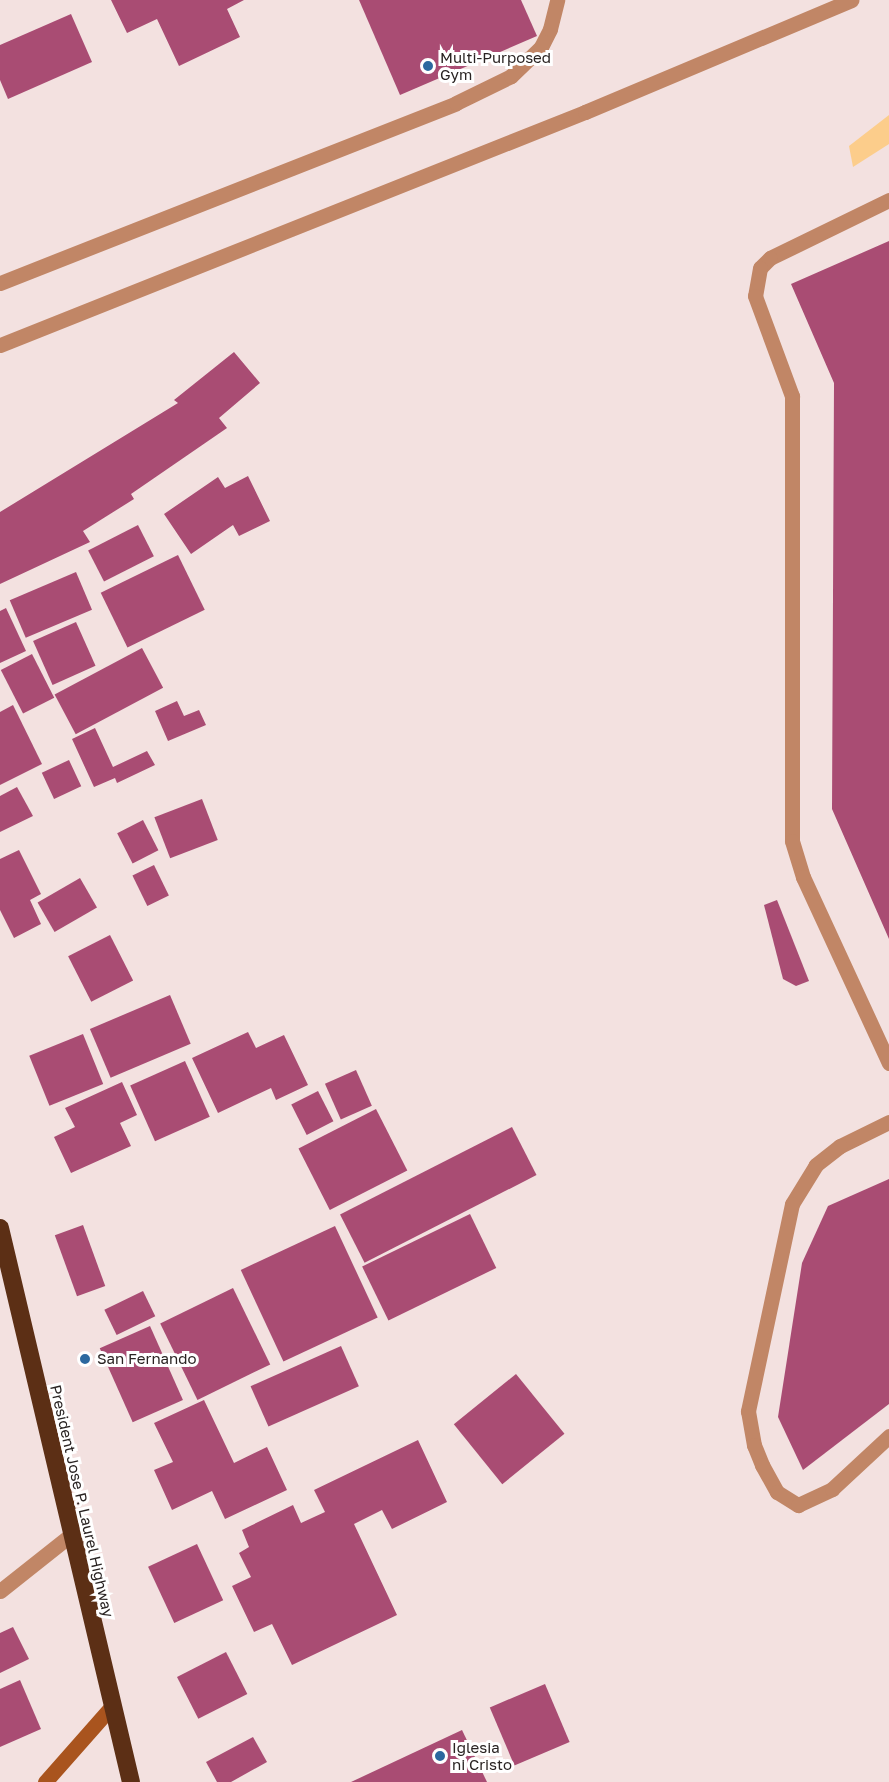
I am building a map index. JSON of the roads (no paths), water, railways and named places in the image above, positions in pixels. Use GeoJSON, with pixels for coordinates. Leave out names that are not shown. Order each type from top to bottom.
{"type":"FeatureCollection","features":[{"type":"Feature","properties":{"kind":"highway","name":"President Jose P. Laurel Highway"},"geometry":{"type":"LineString","coordinates":[[0,1228],[131,1782]]}},
{"type":"Feature","properties":{"kind":"street"},"geometry":{"type":"LineString","coordinates":[[0,283],[493,86],[527,64],[541,47],[550,29],[557,0]]}},
{"type":"Feature","properties":{"kind":"street"},"geometry":{"type":"LineString","coordinates":[[0,345],[574,117],[851,0]]}},
{"type":"Feature","properties":{"kind":"street"},"geometry":{"type":"LineString","coordinates":[[889,200],[770,258],[756,281],[755,296],[792,396],[792,841],[803,877],[889,1063]]}},
{"type":"Feature","properties":{"kind":"street"},"geometry":{"type":"LineString","coordinates":[[889,1122],[840,1146],[816,1164],[792,1204],[748,1411],[754,1445],[762,1465],[777,1492],[798,1505],[832,1489],[889,1436]]}},
{"type":"Feature","properties":{"kind":"street"},"geometry":{"type":"LineString","coordinates":[[0,1591],[72,1534]]}},
{"type":"Feature","properties":{"kind":"street"},"geometry":{"type":"LineString","coordinates":[[45,1782],[112,1706]]}},
{"type":"Feature","properties":{"kind":"place","name":"Multi-Purposed Gym"},"geometry":{"type":"Point","coordinates":[428,66]}},
{"type":"Feature","properties":{"kind":"place","name":"San Fernando"},"geometry":{"type":"Point","coordinates":[85,1359]}},
{"type":"Feature","properties":{"kind":"place","name":"Iglesia ni Cristo"},"geometry":{"type":"Point","coordinates":[440,1756]}}]}
